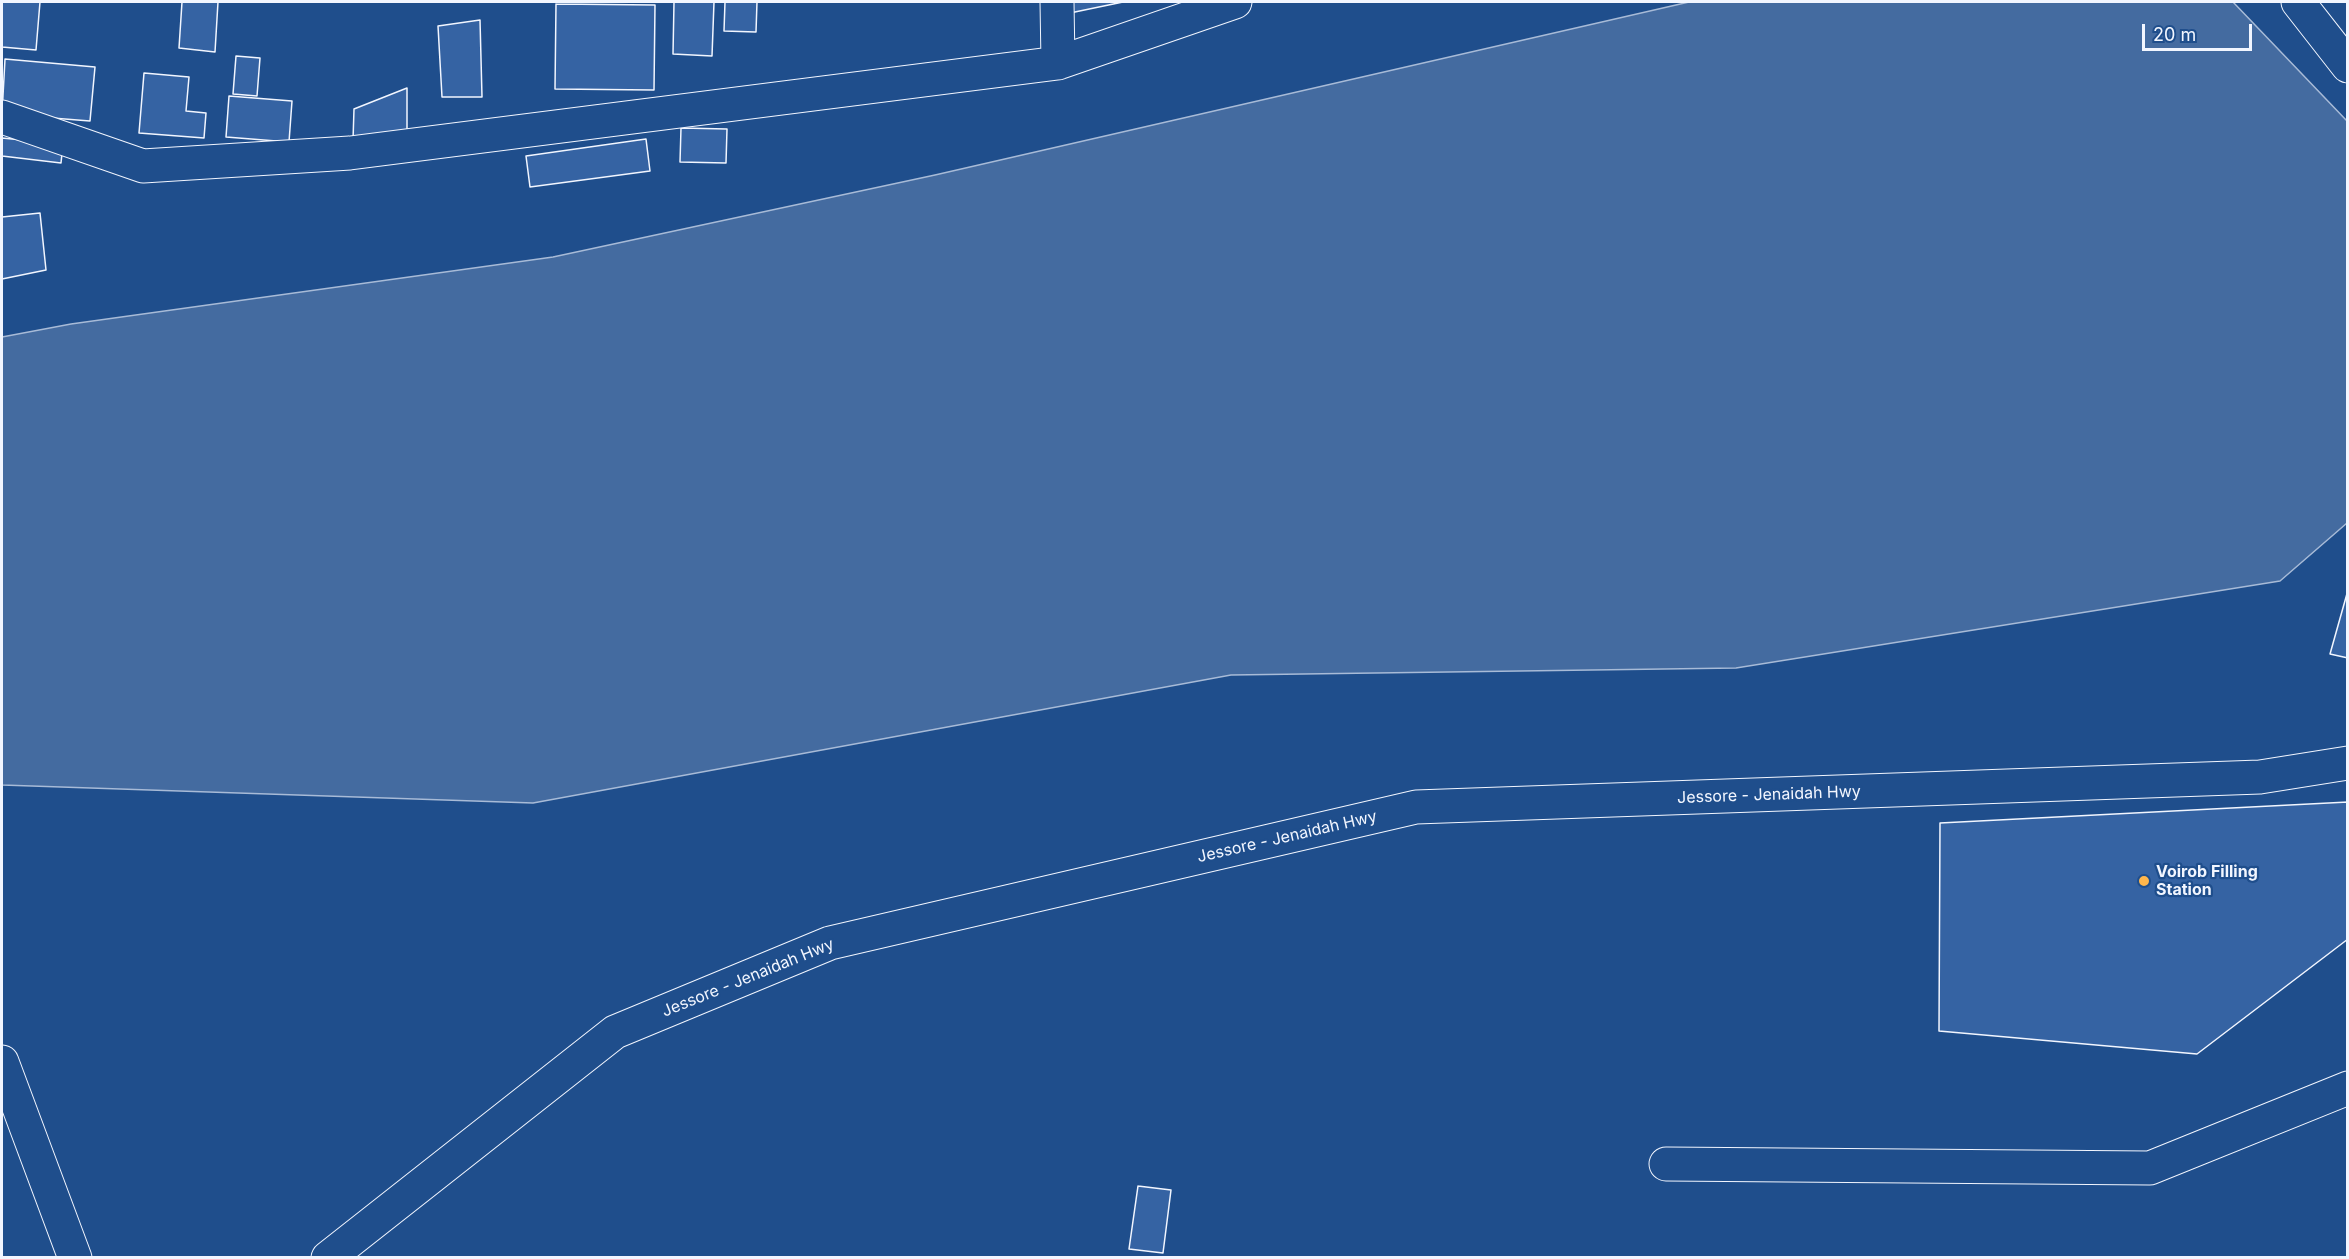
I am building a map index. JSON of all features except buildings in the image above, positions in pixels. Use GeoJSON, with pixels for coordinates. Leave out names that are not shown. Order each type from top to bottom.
{"type":"FeatureCollection","features":[{"type":"Feature","properties":{"kind":"main road"},"geometry":{"type":"LineString","coordinates":[[1057,2],[1058,63]]}},
{"type":"Feature","properties":{"kind":"main road"},"geometry":{"type":"LineString","coordinates":[[2,117],[143,166],[351,153],[1058,63],[1235,2]]}},
{"type":"Feature","properties":{"kind":"main road"},"geometry":{"type":"LineString","coordinates":[[2298,2],[2348,66]]}},
{"type":"Feature","properties":{"kind":"main road","name":"Jessore - Jenaidah Hwy"},"geometry":{"type":"LineString","coordinates":[[328,1257],[615,1032],[830,943],[1416,807],[2260,777],[2348,763]]}},
{"type":"Feature","properties":{"kind":"main road"},"geometry":{"type":"LineString","coordinates":[[2,1062],[75,1257]]}},
{"type":"Feature","properties":{"kind":"main road"},"geometry":{"type":"LineString","coordinates":[[1666,1164],[2150,1168],[2348,1088]]}},
{"type":"Feature","properties":{"kind":"water"},"geometry":{"type":"Polygon","coordinates":[[[1689,2],[2233,2],[2347,121],[2347,523],[2280,581],[1736,668],[1231,675],[533,803],[2,785],[2,337],[71,324],[553,257],[935,175],[1689,2]]]}},
{"type":"Feature","properties":{"kind":"place","name":"Voirob Filling Station"},"geometry":{"type":"Point","coordinates":[2144,881]}}]}
